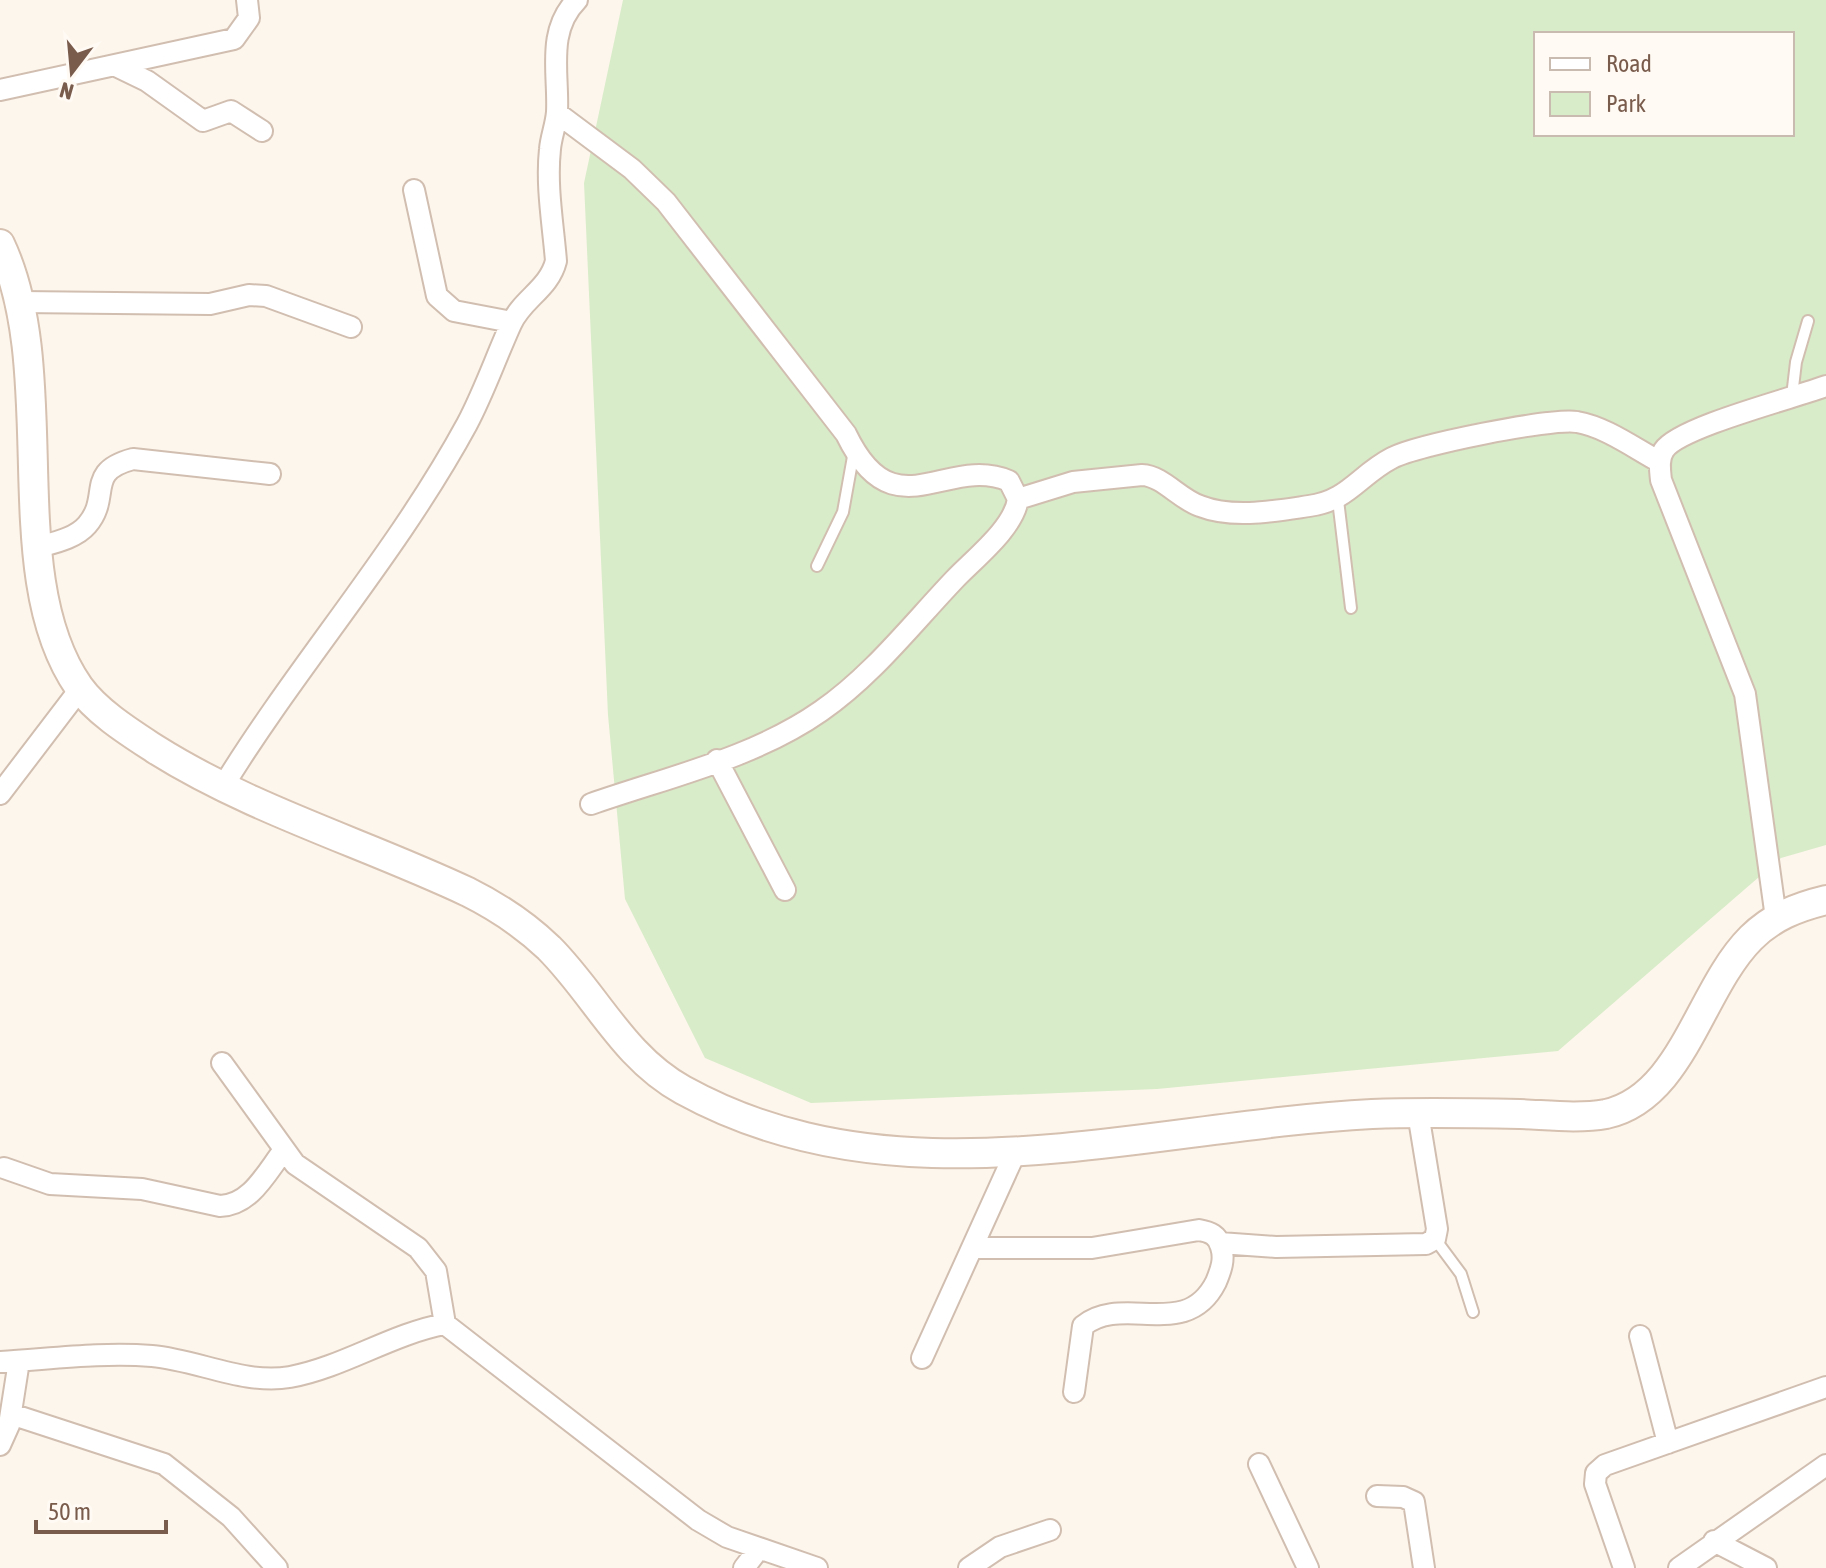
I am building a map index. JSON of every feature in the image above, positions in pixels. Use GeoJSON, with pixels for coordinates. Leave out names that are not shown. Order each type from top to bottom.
{"type":"FeatureCollection","features":[{"type":"Feature","properties":{"kind":"main road"},"geometry":{"type":"LineString","coordinates":[[0,244],[20,302],[27,363],[31,519],[35,548],[47,614],[59,652],[80,689],[127,730],[222,788],[416,868],[488,902],[548,947],[632,1052],[678,1088],[738,1117],[811,1141],[884,1153],[952,1156],[1015,1153],[1279,1122],[1418,1113],[1602,1115],[1647,1095],[1679,1053],[1730,963],[1750,939],[1776,918],[1826,900]]}},
{"type":"Feature","properties":{"kind":"street"},"geometry":{"type":"LineString","coordinates":[[0,90],[234,39],[249,18],[247,0]]}},
{"type":"Feature","properties":{"kind":"street"},"geometry":{"type":"LineString","coordinates":[[222,788],[268,713],[413,510],[466,425],[502,350],[511,322],[545,286],[556,261],[549,181],[557,113],[555,60],[560,8],[577,0]]}},
{"type":"Feature","properties":{"kind":"street"},"geometry":{"type":"LineString","coordinates":[[116,66],[147,81],[195,117],[211,120],[231,111],[262,131]]}},
{"type":"Feature","properties":{"kind":"street"},"geometry":{"type":"LineString","coordinates":[[557,113],[632,169],[666,202],[837,422],[855,451],[882,479],[901,487],[931,486],[994,474],[1009,481],[1018,499],[1012,517],[855,682],[823,710],[784,734],[591,804]]}},
{"type":"Feature","properties":{"kind":"street"},"geometry":{"type":"LineString","coordinates":[[414,190],[437,296],[454,311],[511,322]]}},
{"type":"Feature","properties":{"kind":"street"},"geometry":{"type":"LineString","coordinates":[[20,302],[210,304],[249,295],[266,296],[351,327]]}},
{"type":"Feature","properties":{"kind":"street"},"geometry":{"type":"LineString","coordinates":[[1776,918],[1745,694],[1661,480],[1660,462],[1663,451],[1687,431],[1826,386]]}},
{"type":"Feature","properties":{"kind":"street"},"geometry":{"type":"LineString","coordinates":[[1018,499],[1073,482],[1142,475],[1151,476],[1178,496],[1201,507],[1225,512],[1310,506],[1338,500],[1391,458],[1424,445],[1557,421],[1595,427],[1660,462]]}},
{"type":"Feature","properties":{"kind":"street"},"geometry":{"type":"LineString","coordinates":[[35,548],[75,535],[86,527],[94,515],[103,474],[114,464],[133,459],[270,474]]}},
{"type":"Feature","properties":{"kind":"street"},"geometry":{"type":"LineString","coordinates":[[0,794],[80,689]]}},
{"type":"Feature","properties":{"kind":"street"},"geometry":{"type":"LineString","coordinates":[[717,760],[785,890]]}},
{"type":"Feature","properties":{"kind":"street"},"geometry":{"type":"LineString","coordinates":[[222,1063],[284,1150],[315,1181],[418,1248],[436,1271],[445,1324],[698,1520],[758,1550],[817,1568]]}},
{"type":"Feature","properties":{"kind":"street"},"geometry":{"type":"LineString","coordinates":[[1220,1243],[1286,1247],[1426,1244],[1435,1239],[1437,1229],[1418,1113]]}},
{"type":"Feature","properties":{"kind":"street"},"geometry":{"type":"LineString","coordinates":[[4,1168],[61,1186],[114,1186],[220,1206],[236,1205],[248,1197],[284,1150]]}},
{"type":"Feature","properties":{"kind":"street"},"geometry":{"type":"LineString","coordinates":[[922,1358],[1015,1153]]}},
{"type":"Feature","properties":{"kind":"street"},"geometry":{"type":"LineString","coordinates":[[973,1248],[1092,1248],[1199,1230],[1211,1232],[1220,1243],[1224,1256],[1221,1272],[1213,1287],[1192,1307],[1176,1314],[1158,1316],[1109,1314],[1083,1326],[1074,1392]]}},
{"type":"Feature","properties":{"kind":"street"},"geometry":{"type":"LineString","coordinates":[[0,1445],[11,1414],[10,1362],[101,1354],[151,1356],[186,1360],[232,1373],[266,1378],[289,1377],[419,1329],[445,1324]]}},
{"type":"Feature","properties":{"kind":"street"},"geometry":{"type":"LineString","coordinates":[[1640,1336],[1668,1443]]}},
{"type":"Feature","properties":{"kind":"street"},"geometry":{"type":"LineString","coordinates":[[1624,1568],[1601,1503],[1596,1473],[1605,1465],[1826,1387]]}},
{"type":"Feature","properties":{"kind":"street"},"geometry":{"type":"LineString","coordinates":[[11,1414],[164,1464],[231,1517],[277,1568]]}},
{"type":"Feature","properties":{"kind":"street"},"geometry":{"type":"LineString","coordinates":[[1259,1464],[1301,1547],[1308,1568]]}},
{"type":"Feature","properties":{"kind":"street"},"geometry":{"type":"LineString","coordinates":[[1679,1568],[1826,1465]]}},
{"type":"Feature","properties":{"kind":"street"},"geometry":{"type":"LineString","coordinates":[[1377,1496],[1403,1497],[1414,1502],[1424,1568]]}},
{"type":"Feature","properties":{"kind":"street"},"geometry":{"type":"LineString","coordinates":[[969,1568],[1000,1547],[1050,1530]]}},
{"type":"Feature","properties":{"kind":"street"},"geometry":{"type":"LineString","coordinates":[[1714,1541],[1766,1568]]}},
{"type":"Feature","properties":{"kind":"street"},"geometry":{"type":"LineString","coordinates":[[744,1568],[758,1550]]}},
{"type":"Feature","properties":{"kind":"lane"},"geometry":{"type":"LineString","coordinates":[[1792,398],[1796,362],[1808,321]]}},
{"type":"Feature","properties":{"kind":"lane"},"geometry":{"type":"LineString","coordinates":[[817,566],[837,529],[855,451]]}},
{"type":"Feature","properties":{"kind":"lane"},"geometry":{"type":"LineString","coordinates":[[1338,500],[1351,608]]}},
{"type":"Feature","properties":{"kind":"lane"},"geometry":{"type":"LineString","coordinates":[[1435,1239],[1461,1274],[1473,1312]]}},
{"type":"Feature","properties":{"kind":"green space"},"geometry":{"type":"Polygon","coordinates":[[[623,0],[1826,0],[1826,845],[1781,858],[1558,1051],[1157,1089],[811,1103],[705,1058],[625,899],[608,715],[584,183],[623,0]]]}}]}
